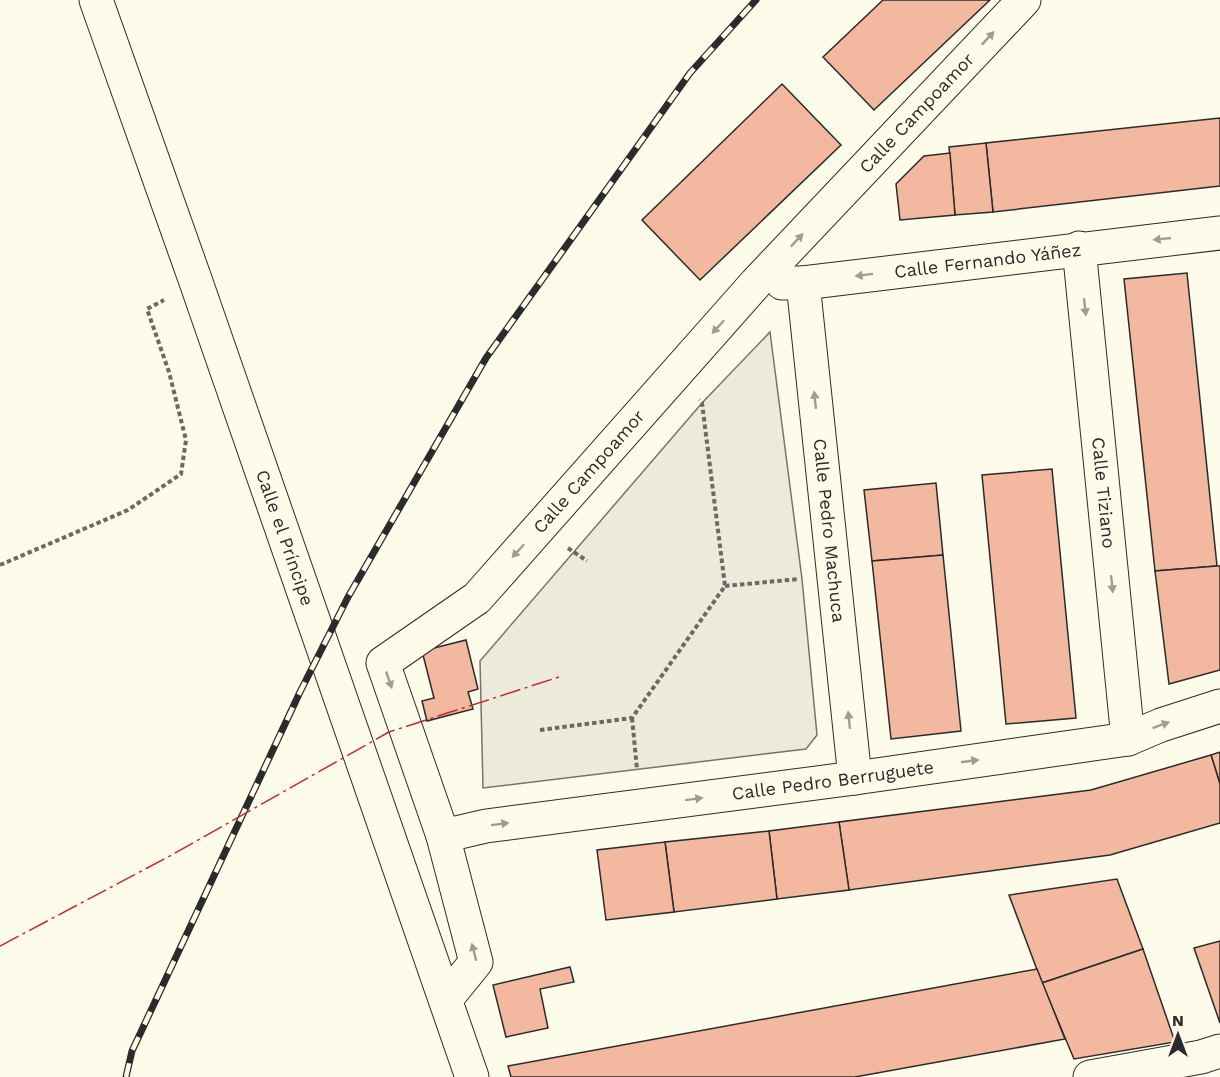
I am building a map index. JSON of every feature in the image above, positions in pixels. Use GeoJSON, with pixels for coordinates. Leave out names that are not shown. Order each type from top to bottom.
{"type":"FeatureCollection","features":[{"type":"Feature","properties":{"kind":"street","name":"Calle el Príncipe"},"geometry":{"type":"LineString","coordinates":[[96,0],[472,1077]]}},
{"type":"Feature","properties":{"kind":"street","name":"Calle Campoamor"},"geometry":{"type":"LineString","coordinates":[[446,999],[476,962],[443,836],[383,663],[477,598],[756,283],[1024,0]]}},
{"type":"Feature","properties":{"kind":"street","name":"Calle Fernando Yáñez"},"geometry":{"type":"LineString","coordinates":[[756,283],[803,283],[1220,233]]}},
{"type":"Feature","properties":{"kind":"street","name":"Calle Tiziano"},"geometry":{"type":"LineString","coordinates":[[1079,249],[1128,739]]}},
{"type":"Feature","properties":{"kind":"street","name":"Calle Pedro Machuca"},"geometry":{"type":"LineString","coordinates":[[803,283],[855,778]]}},
{"type":"Feature","properties":{"kind":"street","name":"Calle Pedro Berruguete"},"geometry":{"type":"LineString","coordinates":[[443,836],[486,826],[855,778],[1128,739],[1161,725],[1220,706]]}},
{"type":"Feature","properties":{"kind":"street"},"geometry":{"type":"LineString","coordinates":[[1090,1077],[1201,1057],[1220,1051]]}},
{"type":"Feature","properties":{"kind":"path"},"geometry":{"type":"LineString","coordinates":[[0,565],[128,510],[181,474],[186,440],[169,372],[147,309],[196,282]]}},
{"type":"Feature","properties":{"kind":"path"},"geometry":{"type":"LineString","coordinates":[[638,769],[632,718],[725,586],[702,403]]}},
{"type":"Feature","properties":{"kind":"path"},"geometry":{"type":"LineString","coordinates":[[567,548],[587,561]]}},
{"type":"Feature","properties":{"kind":"path"},"geometry":{"type":"LineString","coordinates":[[725,586],[802,579]]}},
{"type":"Feature","properties":{"kind":"path"},"geometry":{"type":"LineString","coordinates":[[540,730],[632,718]]}},
{"type":"Feature","properties":{"kind":"shaded area"},"geometry":{"type":"Polygon","coordinates":[[[770,332],[802,579],[817,735],[806,749],[483,788],[480,661],[702,403],[770,332]]]}},
{"type":"Feature","properties":{"kind":"building"},"geometry":{"type":"Polygon","coordinates":[[[883,0],[990,0],[874,110],[823,57],[883,0]]]}},
{"type":"Feature","properties":{"kind":"building"},"geometry":{"type":"Polygon","coordinates":[[[782,84],[841,145],[700,280],[642,220],[782,84]]]}},
{"type":"Feature","properties":{"kind":"building"},"geometry":{"type":"Polygon","coordinates":[[[1220,118],[1220,186],[993,212],[986,143],[1220,118]]]}},
{"type":"Feature","properties":{"kind":"building"},"geometry":{"type":"Polygon","coordinates":[[[986,143],[993,212],[955,215],[949,147],[986,143]]]}},
{"type":"Feature","properties":{"kind":"building"},"geometry":{"type":"Polygon","coordinates":[[[950,153],[955,215],[900,220],[896,184],[924,156],[950,153]]]}},
{"type":"Feature","properties":{"kind":"building"},"geometry":{"type":"Polygon","coordinates":[[[1187,273],[1217,566],[1155,571],[1124,279],[1187,273]]]}},
{"type":"Feature","properties":{"kind":"building"},"geometry":{"type":"Polygon","coordinates":[[[1052,469],[1076,718],[1006,724],[982,475],[1052,469]]]}},
{"type":"Feature","properties":{"kind":"building"},"geometry":{"type":"Polygon","coordinates":[[[936,483],[943,555],[872,561],[864,490],[936,483]]]}},
{"type":"Feature","properties":{"kind":"building"},"geometry":{"type":"Polygon","coordinates":[[[943,555],[961,731],[891,739],[872,561],[943,555]]]}},
{"type":"Feature","properties":{"kind":"building"},"geometry":{"type":"Polygon","coordinates":[[[1220,566],[1220,670],[1169,684],[1155,571],[1220,566]]]}},
{"type":"Feature","properties":{"kind":"building"},"geometry":{"type":"Polygon","coordinates":[[[466,640],[478,689],[468,692],[473,709],[427,721],[422,701],[434,698],[422,651],[466,640]]]}},
{"type":"Feature","properties":{"kind":"building"},"geometry":{"type":"Polygon","coordinates":[[[1220,752],[1220,784],[1211,755],[1220,752]]]}},
{"type":"Feature","properties":{"kind":"building"},"geometry":{"type":"Polygon","coordinates":[[[1211,755],[1220,784],[1220,823],[1110,855],[849,890],[839,822],[1091,790],[1211,755]]]}},
{"type":"Feature","properties":{"kind":"building"},"geometry":{"type":"Polygon","coordinates":[[[839,822],[849,890],[777,899],[769,831],[839,822]]]}},
{"type":"Feature","properties":{"kind":"building"},"geometry":{"type":"Polygon","coordinates":[[[769,831],[777,899],[674,912],[665,842],[769,831]]]}},
{"type":"Feature","properties":{"kind":"building"},"geometry":{"type":"Polygon","coordinates":[[[665,842],[674,912],[606,920],[597,850],[665,842]]]}},
{"type":"Feature","properties":{"kind":"building"},"geometry":{"type":"Polygon","coordinates":[[[1117,879],[1143,949],[1042,983],[1009,895],[1117,879]]]}},
{"type":"Feature","properties":{"kind":"building"},"geometry":{"type":"Polygon","coordinates":[[[1220,941],[1220,1023],[1194,948],[1220,941]]]}},
{"type":"Feature","properties":{"kind":"building"},"geometry":{"type":"Polygon","coordinates":[[[1143,949],[1175,1042],[1074,1059],[1042,983],[1143,949]]]}},
{"type":"Feature","properties":{"kind":"building"},"geometry":{"type":"Polygon","coordinates":[[[570,967],[574,982],[540,989],[548,1028],[506,1037],[493,985],[570,967]]]}},
{"type":"Feature","properties":{"kind":"building"},"geometry":{"type":"Polygon","coordinates":[[[1037,969],[1065,1039],[855,1077],[511,1077],[508,1066],[1037,969]]]}},
{"type":"Feature","properties":{"kind":"railway"},"geometry":{"type":"LineString","coordinates":[[126,1077],[132,1051],[300,692],[348,597],[486,358],[690,73],[756,0]]}},
{"type":"Feature","properties":{"kind":"power"},"geometry":{"type":"LineString","coordinates":[[0,946],[168,857],[389,732],[562,676]]}}]}
